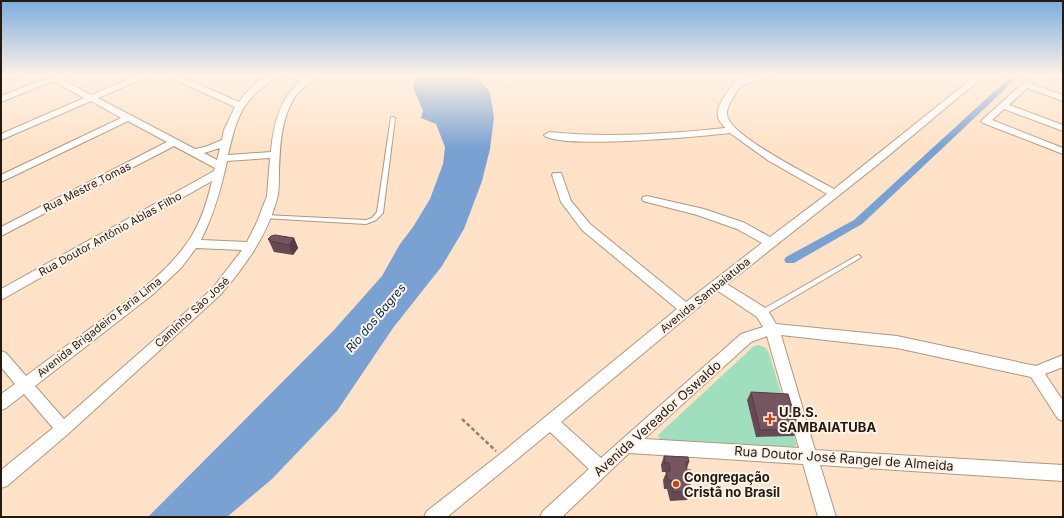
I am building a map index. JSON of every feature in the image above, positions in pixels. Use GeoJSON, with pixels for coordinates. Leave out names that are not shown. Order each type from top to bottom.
{"type":"FeatureCollection","features":[{"type":"Feature","properties":{"kind":"street"},"geometry":{"type":"LineString","coordinates":[[1,137],[85,100]]}},
{"type":"Feature","properties":{"kind":"street"},"geometry":{"type":"LineString","coordinates":[[94,100],[220,166],[276,155]]}},
{"type":"Feature","properties":{"kind":"street"},"geometry":{"type":"LineString","coordinates":[[227,100],[240,106]]}},
{"type":"Feature","properties":{"kind":"street","name":"Avenida Brigadeiro Faria Lima"},"geometry":{"type":"LineString","coordinates":[[1,403],[148,292],[177,265],[193,244],[205,221],[213,199],[233,118],[244,100]]}},
{"type":"Feature","properties":{"kind":"street","name":"Caminho São José"},"geometry":{"type":"LineString","coordinates":[[1,480],[63,429],[216,292],[235,271],[265,217],[273,195],[280,119],[289,100]]}},
{"type":"Feature","properties":{"kind":"street"},"geometry":{"type":"LineString","coordinates":[[728,100],[723,107],[723,118],[732,130],[757,148],[834,193]]}},
{"type":"Feature","properties":{"kind":"street","name":"Avenida Sambaiatuba"},"geometry":{"type":"LineString","coordinates":[[433,517],[505,460],[686,309],[950,100]]}},
{"type":"Feature","properties":{"kind":"street"},"geometry":{"type":"LineString","coordinates":[[1009,100],[986,121],[1063,151]]}},
{"type":"Feature","properties":{"kind":"street"},"geometry":{"type":"LineString","coordinates":[[1003,106],[1063,128]]}},
{"type":"Feature","properties":{"kind":"street"},"geometry":{"type":"LineString","coordinates":[[1,179],[128,118]]}},
{"type":"Feature","properties":{"kind":"street"},"geometry":{"type":"LineString","coordinates":[[549,135],[570,138],[637,139],[732,130]]}},
{"type":"Feature","properties":{"kind":"street"},"geometry":{"type":"LineString","coordinates":[[195,152],[208,150],[227,141]]}},
{"type":"Feature","properties":{"kind":"street","name":"Rua Mestre Tomas"},"geometry":{"type":"LineString","coordinates":[[1,232],[174,142]]}},
{"type":"Feature","properties":{"kind":"street","name":"Rua Doutor Antônio Ablas Filho"},"geometry":{"type":"LineString","coordinates":[[1,295],[220,166]]}},
{"type":"Feature","properties":{"kind":"street"},"geometry":{"type":"LineString","coordinates":[[1,185],[14,172]]}},
{"type":"Feature","properties":{"kind":"street"},"geometry":{"type":"LineString","coordinates":[[557,175],[566,202],[586,227],[686,309]]}},
{"type":"Feature","properties":{"kind":"street"},"geometry":{"type":"LineString","coordinates":[[646,199],[700,212],[734,224],[771,243]]}},
{"type":"Feature","properties":{"kind":"street"},"geometry":{"type":"LineString","coordinates":[[193,244],[250,246]]}},
{"type":"Feature","properties":{"kind":"street"},"geometry":{"type":"LineString","coordinates":[[718,284],[762,313],[772,329],[827,517]]}},
{"type":"Feature","properties":{"kind":"street"},"geometry":{"type":"LineString","coordinates":[[772,329],[897,342],[1036,372],[1063,361]]}},
{"type":"Feature","properties":{"kind":"street","name":"Avenida Vereador Oswaldo"},"geometry":{"type":"LineString","coordinates":[[549,517],[626,445],[746,338],[772,329]]}},
{"type":"Feature","properties":{"kind":"street"},"geometry":{"type":"LineString","coordinates":[[1,357],[63,429]]}},
{"type":"Feature","properties":{"kind":"street"},"geometry":{"type":"LineString","coordinates":[[1036,372],[1063,414]]}},
{"type":"Feature","properties":{"kind":"street"},"geometry":{"type":"LineString","coordinates":[[550,422],[601,469]]}},
{"type":"Feature","properties":{"kind":"street","name":"Rua Doutor José Rangel de Almeida"},"geometry":{"type":"LineString","coordinates":[[626,445],[809,455],[1063,473]]}},
{"type":"Feature","properties":{"kind":"lane"},"geometry":{"type":"LineString","coordinates":[[265,217],[366,222],[374,219],[380,213],[393,118]]}},
{"type":"Feature","properties":{"kind":"lane"},"geometry":{"type":"LineString","coordinates":[[762,313],[858,257]]}},
{"type":"Feature","properties":{"kind":"path"},"geometry":{"type":"LineString","coordinates":[[462,419],[505,460]]}},
{"type":"Feature","properties":{"kind":"green space"},"geometry":{"type":"Polygon","coordinates":[[[759,345],[766,348],[769,353],[796,443],[795,448],[660,440],[658,435],[754,346],[759,345]]]}},
{"type":"Feature","properties":{"kind":"water","name":"Rio dos Bagres"},"geometry":{"type":"Polygon","coordinates":[[[418,100],[491,100],[494,117],[490,149],[482,181],[464,229],[442,266],[393,328],[337,411],[272,479],[227,517],[148,517],[334,330],[382,276],[400,244],[413,227],[430,199],[443,164],[445,147],[436,124],[421,118],[423,111],[418,100]]]}},
{"type":"Feature","properties":{"kind":"building"},"geometry":{"type":"Polygon","coordinates":[[[275,235],[294,238],[289,245],[270,241],[271,240],[268,239],[275,235]]]}},
{"type":"Feature","properties":{"kind":"building","name":"U.B.S. SAMBAIATUBA"},"geometry":{"type":"Polygon","coordinates":[[[751,392],[788,394],[799,429],[760,430],[751,392]]]}},
{"type":"Feature","properties":{"kind":"building"},"geometry":{"type":"Polygon","coordinates":[[[664,456],[688,457],[689,462],[686,462],[687,470],[691,470],[692,479],[689,479],[691,492],[673,492],[671,480],[668,480],[666,471],[670,471],[669,463],[665,463],[664,456]]]}},
{"type":"Feature","properties":{"kind":"waterway"},"geometry":{"type":"LineString","coordinates":[[790,260],[858,222],[989,100]]}},
{"type":"Feature","properties":{"kind":"place","name":"U.B.S. SAMBAIATUBA"},"geometry":{"type":"Point","coordinates":[770,419]}},
{"type":"Feature","properties":{"kind":"place","name":"Congregação Cristã no Brasil"},"geometry":{"type":"Point","coordinates":[676,484]}}]}
